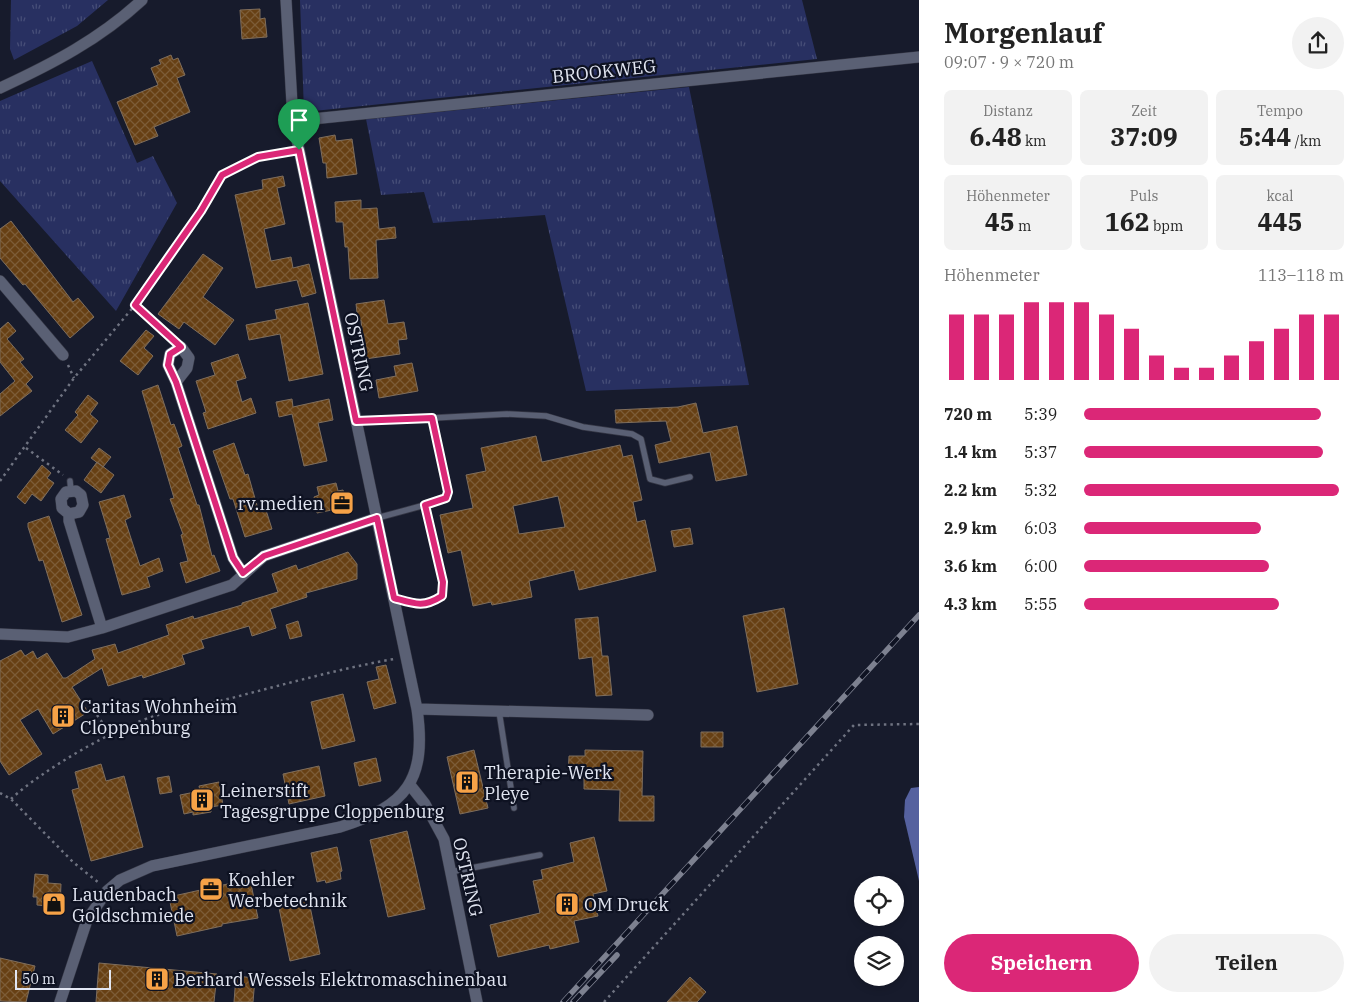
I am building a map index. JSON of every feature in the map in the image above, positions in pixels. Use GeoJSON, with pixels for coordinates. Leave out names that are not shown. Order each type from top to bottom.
{"type":"FeatureCollection","features":[{"type":"Feature","properties":{"kind":"street"},"geometry":{"type":"LineString","coordinates":[[0,88],[82,47],[120,21],[142,0]]}},
{"type":"Feature","properties":{"kind":"street","name":"OSTRING"},"geometry":{"type":"LineString","coordinates":[[286,0],[293,121],[417,709],[421,735],[418,761],[410,785],[425,804],[444,839],[477,1002]]}},
{"type":"Feature","properties":{"kind":"street","name":"BROOKWEG"},"geometry":{"type":"LineString","coordinates":[[293,121],[919,57]]}},
{"type":"Feature","properties":{"kind":"street"},"geometry":{"type":"LineString","coordinates":[[0,281],[63,355]]}},
{"type":"Feature","properties":{"kind":"street"},"geometry":{"type":"LineString","coordinates":[[176,382],[187,368],[189,358],[181,347],[170,354],[168,365],[176,382],[233,558],[243,573]]}},
{"type":"Feature","properties":{"kind":"street"},"geometry":{"type":"LineString","coordinates":[[69,514],[79,512],[83,505],[81,495],[70,486],[61,499],[62,508],[69,514],[69,521],[102,628]]}},
{"type":"Feature","properties":{"kind":"street"},"geometry":{"type":"LineString","coordinates":[[0,634],[62,638],[102,628],[232,585],[243,573],[264,556],[377,518]]}},
{"type":"Feature","properties":{"kind":"street"},"geometry":{"type":"LineString","coordinates":[[417,709],[648,715]]}},
{"type":"Feature","properties":{"kind":"street"},"geometry":{"type":"LineString","coordinates":[[60,1002],[87,920],[107,891],[120,880],[152,866],[340,827],[369,818],[390,805],[410,785]]}},
{"type":"Feature","properties":{"kind":"lane"},"geometry":{"type":"LineString","coordinates":[[356,421],[507,414],[546,416],[583,427],[632,434],[641,439],[650,479],[665,483],[690,477]]}},
{"type":"Feature","properties":{"kind":"lane"},"geometry":{"type":"LineString","coordinates":[[377,518],[446,498],[448,492],[432,418]]}},
{"type":"Feature","properties":{"kind":"lane"},"geometry":{"type":"LineString","coordinates":[[394,598],[417,604],[430,604],[442,596],[443,582],[425,505]]}},
{"type":"Feature","properties":{"kind":"lane"},"geometry":{"type":"LineString","coordinates":[[499,711],[514,808]]}},
{"type":"Feature","properties":{"kind":"lane"},"geometry":{"type":"LineString","coordinates":[[450,872],[540,854]]}},
{"type":"Feature","properties":{"kind":"path"},"geometry":{"type":"LineString","coordinates":[[0,481],[26,448],[74,378],[135,305],[201,211],[222,175],[258,157],[299,150]]}},
{"type":"Feature","properties":{"kind":"path"},"geometry":{"type":"LineString","coordinates":[[135,305],[181,347]]}},
{"type":"Feature","properties":{"kind":"path"},"geometry":{"type":"LineString","coordinates":[[26,448],[70,486]]}},
{"type":"Feature","properties":{"kind":"path"},"geometry":{"type":"LineString","coordinates":[[11,799],[26,785],[111,735],[157,715],[353,667],[405,657]]}},
{"type":"Feature","properties":{"kind":"path"},"geometry":{"type":"LineString","coordinates":[[97,715],[111,735]]}},
{"type":"Feature","properties":{"kind":"path"},"geometry":{"type":"LineString","coordinates":[[604,1002],[854,726],[919,724]]}},
{"type":"Feature","properties":{"kind":"path"},"geometry":{"type":"LineString","coordinates":[[0,793],[11,799],[73,862],[107,891]]}},
{"type":"Feature","properties":{"kind":"green space"},"geometry":{"type":"Polygon","coordinates":[[[11,0],[108,0],[77,26],[14,60],[10,49],[11,0]]]}},
{"type":"Feature","properties":{"kind":"green space"},"geometry":{"type":"Polygon","coordinates":[[[300,0],[802,0],[817,59],[304,112],[300,0]]]}},
{"type":"Feature","properties":{"kind":"green space"},"geometry":{"type":"Polygon","coordinates":[[[92,61],[137,163],[153,156],[177,203],[116,311],[0,181],[0,101],[92,61]]]}},
{"type":"Feature","properties":{"kind":"green space"},"geometry":{"type":"Polygon","coordinates":[[[689,87],[749,385],[586,391],[545,215],[433,223],[424,192],[381,195],[366,119],[689,87]]]}},
{"type":"Feature","properties":{"kind":"shaded area"},"geometry":{"type":"Polygon","coordinates":[[[919,787],[919,881],[904,817],[905,800],[911,788],[919,787]]]}},
{"type":"Feature","properties":{"kind":"building"},"geometry":{"type":"Polygon","coordinates":[[[260,9],[260,19],[265,18],[267,37],[242,39],[240,10],[260,9]]]}},
{"type":"Feature","properties":{"kind":"building"},"geometry":{"type":"Polygon","coordinates":[[[171,55],[173,60],[178,58],[185,75],[177,78],[190,112],[154,127],[158,136],[135,145],[117,102],[158,85],[151,68],[161,64],[159,60],[171,55]]]}},
{"type":"Feature","properties":{"kind":"building"},"geometry":{"type":"Polygon","coordinates":[[[335,135],[336,141],[352,139],[357,174],[327,178],[326,163],[323,163],[319,138],[335,135]]]}},
{"type":"Feature","properties":{"kind":"building"},"geometry":{"type":"Polygon","coordinates":[[[283,176],[285,186],[277,188],[285,224],[264,229],[271,261],[291,257],[293,268],[309,264],[316,293],[302,297],[297,280],[256,288],[235,195],[263,189],[262,180],[283,176]]]}},
{"type":"Feature","properties":{"kind":"building"},"geometry":{"type":"Polygon","coordinates":[[[361,200],[361,209],[377,208],[379,229],[395,227],[396,238],[376,240],[378,278],[350,279],[348,247],[345,247],[343,222],[336,222],[335,202],[361,200]]]}},
{"type":"Feature","properties":{"kind":"building"},"geometry":{"type":"Polygon","coordinates":[[[11,221],[73,302],[78,298],[94,317],[70,338],[25,284],[23,285],[0,258],[0,229],[11,221]]]}},
{"type":"Feature","properties":{"kind":"building"},"geometry":{"type":"Polygon","coordinates":[[[203,254],[223,268],[203,297],[234,320],[215,345],[184,322],[179,329],[158,314],[203,254]]]}},
{"type":"Feature","properties":{"kind":"building"},"geometry":{"type":"Polygon","coordinates":[[[384,300],[388,324],[404,322],[407,339],[398,340],[400,354],[365,359],[361,320],[358,321],[356,304],[384,300]]]}},
{"type":"Feature","properties":{"kind":"building"},"geometry":{"type":"Polygon","coordinates":[[[308,303],[323,374],[289,381],[280,334],[249,340],[246,325],[277,319],[275,310],[308,303]]]}},
{"type":"Feature","properties":{"kind":"building"},"geometry":{"type":"Polygon","coordinates":[[[8,322],[16,331],[7,339],[24,359],[20,362],[33,377],[26,384],[32,391],[0,416],[0,394],[15,381],[0,362],[0,329],[8,322]]]}},
{"type":"Feature","properties":{"kind":"building"},"geometry":{"type":"Polygon","coordinates":[[[146,330],[154,336],[144,348],[153,356],[138,375],[120,361],[146,330]]]}},
{"type":"Feature","properties":{"kind":"building"},"geometry":{"type":"Polygon","coordinates":[[[238,354],[246,378],[236,381],[242,402],[251,398],[256,413],[208,429],[203,413],[206,412],[196,381],[215,375],[211,363],[238,354]]]}},
{"type":"Feature","properties":{"kind":"building"},"geometry":{"type":"Polygon","coordinates":[[[412,363],[418,391],[379,398],[376,380],[396,376],[394,366],[412,363]]]}},
{"type":"Feature","properties":{"kind":"building"},"geometry":{"type":"Polygon","coordinates":[[[158,385],[171,425],[174,424],[182,446],[178,448],[197,505],[199,505],[212,556],[214,555],[220,571],[186,583],[180,563],[188,561],[181,535],[183,534],[170,499],[174,498],[142,391],[158,385]]]}},
{"type":"Feature","properties":{"kind":"building"},"geometry":{"type":"Polygon","coordinates":[[[88,395],[98,403],[90,414],[98,421],[81,443],[65,430],[78,415],[75,412],[88,395]]]}},
{"type":"Feature","properties":{"kind":"building"},"geometry":{"type":"Polygon","coordinates":[[[292,399],[293,407],[329,399],[333,420],[318,423],[327,461],[304,466],[292,414],[279,417],[276,402],[292,399]]]}},
{"type":"Feature","properties":{"kind":"building"},"geometry":{"type":"Polygon","coordinates":[[[696,403],[703,433],[737,426],[747,475],[716,481],[710,452],[659,463],[655,445],[671,441],[666,421],[616,423],[615,410],[678,407],[696,403]]]}},
{"type":"Feature","properties":{"kind":"building"},"geometry":{"type":"Polygon","coordinates":[[[536,436],[542,462],[620,445],[623,457],[632,455],[642,500],[633,502],[637,522],[645,520],[656,571],[579,590],[574,570],[529,581],[532,597],[492,605],[491,602],[473,606],[461,550],[448,553],[440,515],[473,508],[466,475],[486,471],[481,448],[536,436]],[[558,496],[513,506],[519,534],[565,527],[558,496]]]}},
{"type":"Feature","properties":{"kind":"building"},"geometry":{"type":"Polygon","coordinates":[[[234,443],[245,475],[248,474],[258,509],[265,507],[272,529],[245,537],[233,499],[230,499],[213,451],[234,443]]]}},
{"type":"Feature","properties":{"kind":"building"},"geometry":{"type":"Polygon","coordinates":[[[99,448],[111,457],[103,467],[91,458],[99,448]]]}},
{"type":"Feature","properties":{"kind":"building"},"geometry":{"type":"Polygon","coordinates":[[[97,462],[114,475],[101,493],[84,480],[97,462]]]}},
{"type":"Feature","properties":{"kind":"building"},"geometry":{"type":"Polygon","coordinates":[[[42,465],[51,473],[47,478],[54,483],[41,501],[32,494],[25,504],[17,497],[42,465]]]}},
{"type":"Feature","properties":{"kind":"building"},"geometry":{"type":"Polygon","coordinates":[[[336,483],[338,491],[343,490],[347,507],[317,513],[314,497],[319,495],[317,487],[336,483]]]}},
{"type":"Feature","properties":{"kind":"building"},"geometry":{"type":"Polygon","coordinates":[[[124,495],[131,517],[125,520],[140,566],[159,558],[163,571],[147,577],[150,587],[122,595],[106,539],[110,538],[99,502],[124,495]]]}},
{"type":"Feature","properties":{"kind":"building"},"geometry":{"type":"Polygon","coordinates":[[[49,516],[82,615],[62,622],[43,560],[39,561],[28,527],[28,523],[49,516]]]}},
{"type":"Feature","properties":{"kind":"building"},"geometry":{"type":"Polygon","coordinates":[[[690,528],[693,544],[674,547],[671,531],[690,528]]]}},
{"type":"Feature","properties":{"kind":"building"},"geometry":{"type":"Polygon","coordinates":[[[348,552],[357,564],[357,579],[306,593],[307,597],[270,609],[276,628],[252,636],[249,626],[201,640],[204,648],[182,655],[185,664],[143,678],[142,675],[108,686],[102,668],[72,687],[88,712],[53,734],[38,709],[20,720],[42,754],[9,775],[0,761],[0,661],[21,650],[25,656],[33,651],[37,659],[47,653],[63,678],[66,678],[95,659],[92,650],[115,644],[118,653],[169,635],[166,625],[193,616],[194,619],[242,605],[242,603],[278,592],[272,574],[296,565],[298,570],[348,552]]]}},
{"type":"Feature","properties":{"kind":"building"},"geometry":{"type":"Polygon","coordinates":[[[784,608],[798,684],[757,692],[743,616],[784,608]]]}},
{"type":"Feature","properties":{"kind":"building"},"geometry":{"type":"Polygon","coordinates":[[[598,617],[602,656],[608,656],[612,695],[596,696],[592,657],[579,659],[575,619],[598,617]]]}},
{"type":"Feature","properties":{"kind":"building"},"geometry":{"type":"Polygon","coordinates":[[[298,621],[302,636],[290,639],[286,625],[298,621]]]}},
{"type":"Feature","properties":{"kind":"building"},"geometry":{"type":"Polygon","coordinates":[[[386,665],[396,703],[374,709],[367,682],[379,679],[376,667],[386,665]]]}},
{"type":"Feature","properties":{"kind":"building"},"geometry":{"type":"Polygon","coordinates":[[[343,694],[355,741],[322,749],[311,702],[343,694]]]}},
{"type":"Feature","properties":{"kind":"building"},"geometry":{"type":"Polygon","coordinates":[[[701,732],[723,732],[723,747],[701,747],[701,732]]]}},
{"type":"Feature","properties":{"kind":"building","name":"Therapie-Werk Pleye"},"geometry":{"type":"Polygon","coordinates":[[[474,750],[488,808],[460,814],[447,757],[474,750]]]}},
{"type":"Feature","properties":{"kind":"building"},"geometry":{"type":"Polygon","coordinates":[[[585,750],[643,751],[642,796],[654,796],[654,821],[619,821],[620,790],[584,789],[584,775],[568,775],[569,756],[585,756],[585,750]]]}},
{"type":"Feature","properties":{"kind":"building"},"geometry":{"type":"Polygon","coordinates":[[[376,758],[381,781],[359,786],[354,763],[376,758]]]}},
{"type":"Feature","properties":{"kind":"building"},"geometry":{"type":"Polygon","coordinates":[[[101,764],[106,781],[124,776],[143,847],[91,861],[72,790],[79,788],[75,772],[101,764]]]}},
{"type":"Feature","properties":{"kind":"building"},"geometry":{"type":"Polygon","coordinates":[[[319,766],[325,796],[289,804],[283,774],[319,766]]]}},
{"type":"Feature","properties":{"kind":"building"},"geometry":{"type":"Polygon","coordinates":[[[169,776],[172,792],[160,794],[157,778],[169,776]]]}},
{"type":"Feature","properties":{"kind":"building","name":"Leinerstift Tagesgruppe Cloppenburg"},"geometry":{"type":"Polygon","coordinates":[[[219,782],[223,805],[211,807],[211,812],[193,815],[193,812],[184,814],[180,795],[200,791],[199,786],[219,782]]]}},
{"type":"Feature","properties":{"kind":"building"},"geometry":{"type":"Polygon","coordinates":[[[407,831],[425,909],[388,917],[370,840],[407,831]]]}},
{"type":"Feature","properties":{"kind":"building","name":"OM Druck"},"geometry":{"type":"Polygon","coordinates":[[[594,837],[607,891],[593,894],[598,916],[574,921],[579,942],[550,949],[549,945],[498,957],[490,925],[540,913],[533,881],[543,879],[541,870],[574,862],[570,843],[594,837]]]}},
{"type":"Feature","properties":{"kind":"building"},"geometry":{"type":"Polygon","coordinates":[[[337,847],[342,871],[340,872],[341,879],[326,883],[325,880],[317,882],[311,853],[337,847]]]}},
{"type":"Feature","properties":{"kind":"building"},"geometry":{"type":"Polygon","coordinates":[[[35,874],[48,875],[48,883],[61,884],[60,907],[37,905],[37,897],[33,897],[35,874]]]}},
{"type":"Feature","properties":{"kind":"building"},"geometry":{"type":"Polygon","coordinates":[[[250,879],[258,918],[222,924],[222,926],[177,936],[169,897],[250,879]]]}},
{"type":"Feature","properties":{"kind":"building"},"geometry":{"type":"Polygon","coordinates":[[[308,897],[320,954],[290,961],[278,903],[308,897]]]}},
{"type":"Feature","properties":{"kind":"building"},"geometry":{"type":"Polygon","coordinates":[[[0,958],[35,966],[26,1002],[0,1001],[0,958]]]}},
{"type":"Feature","properties":{"kind":"building","name":"Berhard Wessels Elektromaschinenbau"},"geometry":{"type":"Polygon","coordinates":[[[99,963],[217,974],[214,1002],[96,1002],[99,963]]]}},
{"type":"Feature","properties":{"kind":"building"},"geometry":{"type":"Polygon","coordinates":[[[236,976],[255,978],[253,1002],[234,1002],[236,976]]]}},
{"type":"Feature","properties":{"kind":"building"},"geometry":{"type":"Polygon","coordinates":[[[690,977],[706,992],[697,1002],[667,1002],[690,977]]]}},
{"type":"Feature","properties":{"kind":"railway"},"geometry":{"type":"LineString","coordinates":[[563,1002],[919,615]]}},
{"type":"Feature","properties":{"kind":"railway"},"geometry":{"type":"LineString","coordinates":[[573,1002],[617,955]]}},
{"type":"Feature","properties":{"kind":"place","name":"rv.medien"},"geometry":{"type":"Point","coordinates":[342,503]}},
{"type":"Feature","properties":{"kind":"place","name":"Caritas Wohnheim Cloppenburg"},"geometry":{"type":"Point","coordinates":[63,716]}},
{"type":"Feature","properties":{"kind":"place","name":"Therapie-Werk Pleye"},"geometry":{"type":"Point","coordinates":[467,782]}},
{"type":"Feature","properties":{"kind":"place","name":"Leinerstift Tagesgruppe Cloppenburg"},"geometry":{"type":"Point","coordinates":[202,800]}},
{"type":"Feature","properties":{"kind":"place","name":"Koehler Werbetechnik"},"geometry":{"type":"Point","coordinates":[211,889]}},
{"type":"Feature","properties":{"kind":"place","name":"Laudenbach Goldschmiede"},"geometry":{"type":"Point","coordinates":[54,904]}},
{"type":"Feature","properties":{"kind":"place","name":"OM Druck"},"geometry":{"type":"Point","coordinates":[567,904]}},
{"type":"Feature","properties":{"kind":"place","name":"Berhard Wessels Elektromaschinenbau"},"geometry":{"type":"Point","coordinates":[157,979]}},
{"type":"Feature","properties":{"kind":"route"},"geometry":{"type":"LineString","coordinates":[[299,150],[356,421],[432,418],[448,492],[446,498],[441,501],[425,505],[443,582],[442,596],[430,604],[417,604],[394,598],[377,518],[264,556],[243,573],[233,558],[176,382],[168,365],[170,354],[181,347],[135,305],[201,211],[222,175],[258,157],[299,150]]}}]}
